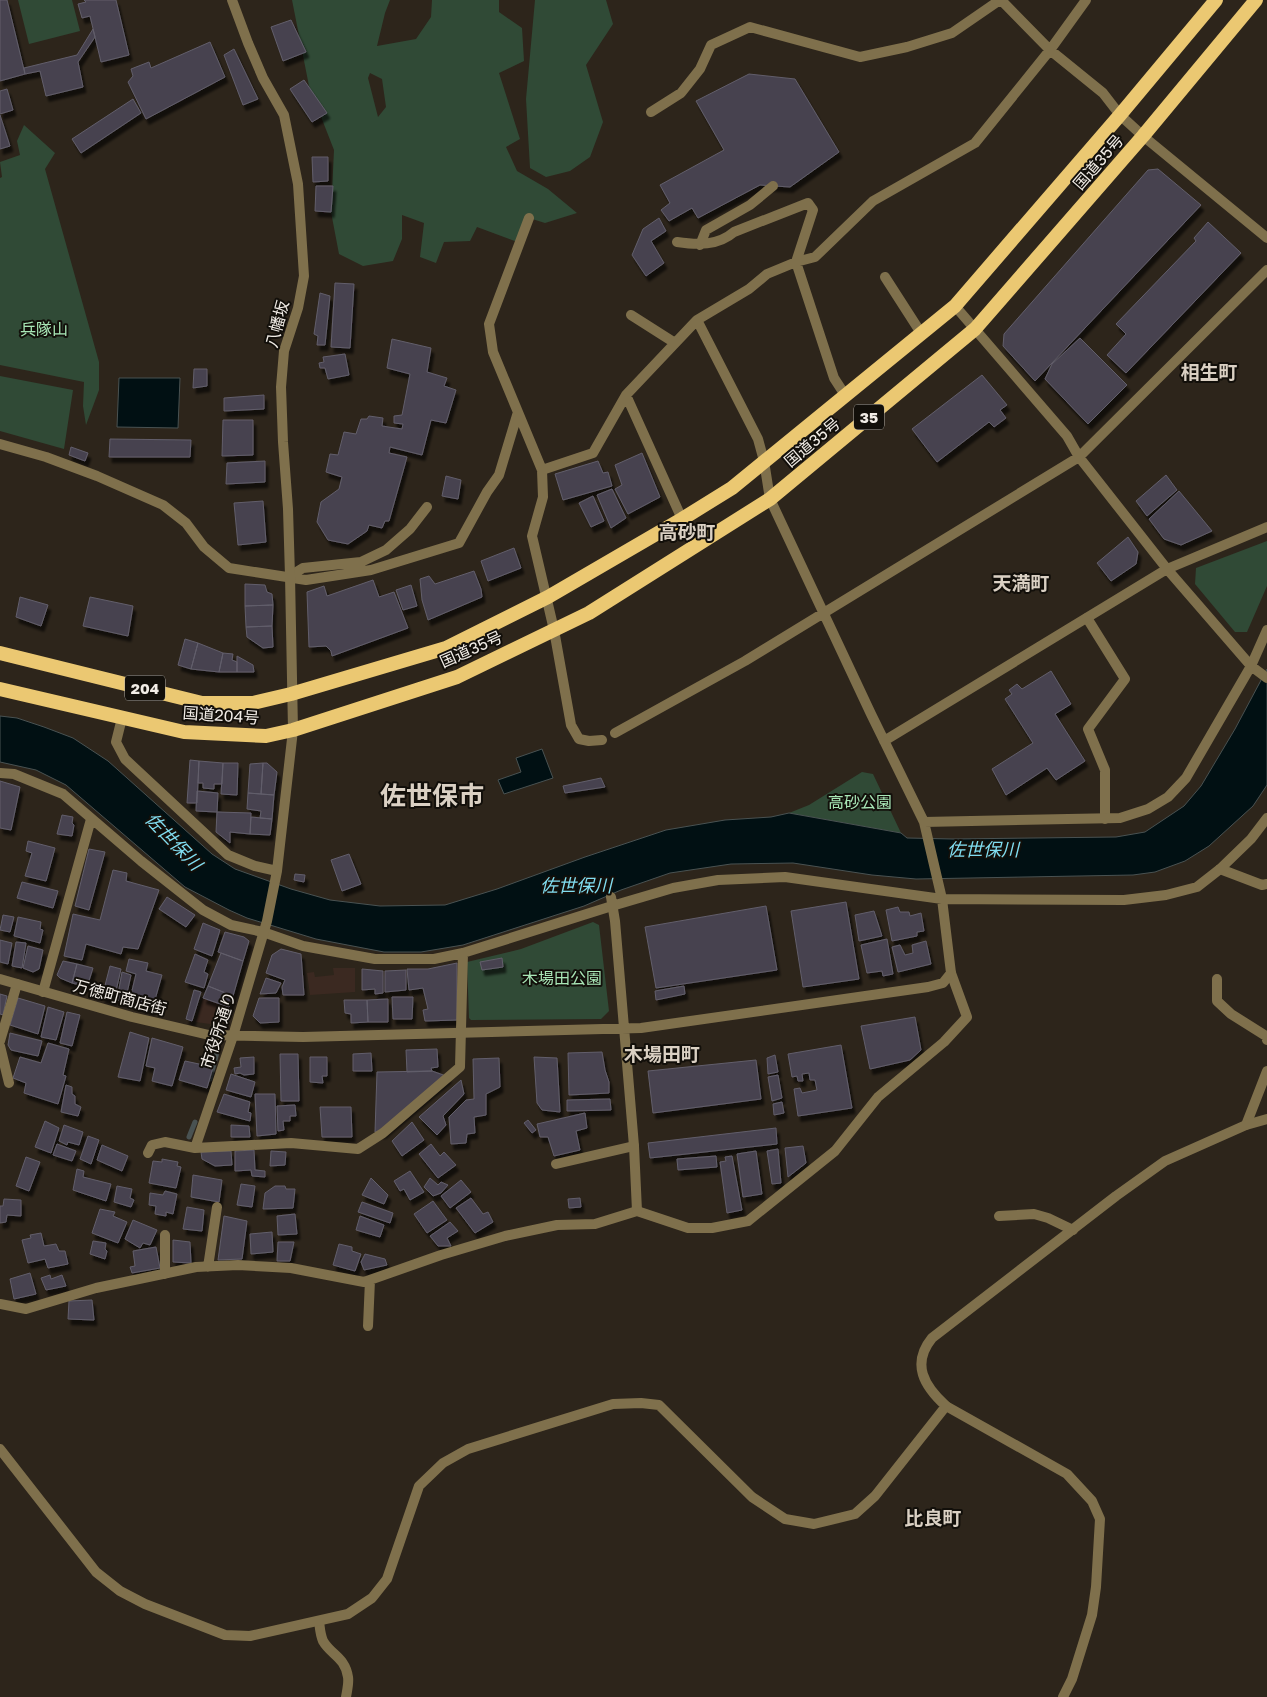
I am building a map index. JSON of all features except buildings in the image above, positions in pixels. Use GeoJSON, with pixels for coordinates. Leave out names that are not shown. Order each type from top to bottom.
{"type":"FeatureCollection","features":[{"type":"Feature","properties":{"kind":"highway","name":"国道35号"},"geometry":{"type":"LineString","coordinates":[[369,671],[446,648],[548,597],[732,488],[955,306],[1216,0]]}},
{"type":"Feature","properties":{"kind":"highway","name":"国道35号"},"geometry":{"type":"LineString","coordinates":[[379,702],[458,677],[589,613],[770,499],[975,329],[1143,136],[1256,0]]}},
{"type":"Feature","properties":{"kind":"highway","name":"国道204号"},"geometry":{"type":"LineString","coordinates":[[0,653],[202,703],[253,703],[369,671]]}},
{"type":"Feature","properties":{"kind":"highway","name":"国道204号"},"geometry":{"type":"LineString","coordinates":[[0,689],[184,732],[266,736],[292,730],[379,702]]}},
{"type":"Feature","properties":{"kind":"street","name":"八幡坂"},"geometry":{"type":"LineString","coordinates":[[232,0],[255,61],[284,115],[298,184],[304,276],[298,308],[284,351],[281,386],[290,576],[291,694]]}},
{"type":"Feature","properties":{"kind":"street"},"geometry":{"type":"LineString","coordinates":[[651,112],[681,94],[700,69],[711,45],[750,28],[860,57],[908,47],[952,33],[1000,0],[1050,50],[1103,93],[1120,114],[1143,136],[1267,238]]}},
{"type":"Feature","properties":{"kind":"street"},"geometry":{"type":"LineString","coordinates":[[542,470],[593,453],[626,395],[697,320],[750,289],[767,274],[796,262],[815,257],[872,201],[975,143],[1050,50],[1086,0]]}},
{"type":"Feature","properties":{"kind":"street"},"geometry":{"type":"LineString","coordinates":[[700,245],[706,230],[750,205],[774,186]]}},
{"type":"Feature","properties":{"kind":"street"},"geometry":{"type":"LineString","coordinates":[[678,242],[700,245],[726,238],[734,232],[808,203],[813,210],[796,262],[834,378],[845,396]]}},
{"type":"Feature","properties":{"kind":"street"},"geometry":{"type":"LineString","coordinates":[[530,218],[489,324],[493,352],[542,470],[543,498],[532,536],[548,597],[572,726],[579,739],[589,741],[602,740]]}},
{"type":"Feature","properties":{"kind":"street"},"geometry":{"type":"LineString","coordinates":[[615,733],[746,661],[1079,457],[1267,270]]}},
{"type":"Feature","properties":{"kind":"street"},"geometry":{"type":"LineString","coordinates":[[885,277],[921,333]]}},
{"type":"Feature","properties":{"kind":"street"},"geometry":{"type":"LineString","coordinates":[[955,306],[1068,436],[1079,457],[1167,569],[1250,666],[1264,676]]}},
{"type":"Feature","properties":{"kind":"street"},"geometry":{"type":"LineString","coordinates":[[631,315],[675,344]]}},
{"type":"Feature","properties":{"kind":"street"},"geometry":{"type":"LineString","coordinates":[[0,1304],[26,1309],[96,1288],[196,1267],[238,1265],[291,1268],[364,1282],[441,1255],[505,1236],[557,1225],[595,1224],[637,1211],[688,1228],[712,1228],[748,1221],[835,1151],[878,1097],[944,1042],[967,1017],[950,973],[942,899],[924,822],[770,499],[758,438],[697,320]]}},
{"type":"Feature","properties":{"kind":"street"},"geometry":{"type":"LineString","coordinates":[[626,395],[682,519]]}},
{"type":"Feature","properties":{"kind":"street"},"geometry":{"type":"LineString","coordinates":[[0,444],[72,466],[119,484],[163,505],[186,523],[204,546],[229,568],[306,580],[371,570],[459,543],[499,475],[518,412]]}},
{"type":"Feature","properties":{"kind":"street"},"geometry":{"type":"LineString","coordinates":[[290,576],[303,568],[362,562],[386,550],[410,528],[427,507]]}},
{"type":"Feature","properties":{"kind":"street"},"geometry":{"type":"LineString","coordinates":[[884,741],[1167,569],[1267,527]]}},
{"type":"Feature","properties":{"kind":"street"},"geometry":{"type":"LineString","coordinates":[[1088,618],[1125,679],[1088,729],[1105,770],[1105,819]]}},
{"type":"Feature","properties":{"kind":"street"},"geometry":{"type":"LineString","coordinates":[[924,822],[1105,819],[1120,818],[1148,809],[1168,797],[1186,778],[1250,666],[1267,630]]}},
{"type":"Feature","properties":{"kind":"street"},"geometry":{"type":"LineString","coordinates":[[122,718],[116,742],[125,759],[228,855],[255,866],[277,871],[292,730],[291,694]]}},
{"type":"Feature","properties":{"kind":"street"},"geometry":{"type":"LineString","coordinates":[[0,773],[14,774],[63,794],[90,819],[203,910],[231,925],[263,932],[304,946],[375,960],[434,959],[463,953],[612,902],[718,880],[785,877],[942,899],[1124,900],[1158,896],[1197,887],[1220,869],[1251,839],[1267,818]]}},
{"type":"Feature","properties":{"kind":"street"},"geometry":{"type":"LineString","coordinates":[[43,992],[90,819]]}},
{"type":"Feature","properties":{"kind":"street"},"geometry":{"type":"LineString","coordinates":[[1220,869],[1262,885],[1267,884]]}},
{"type":"Feature","properties":{"kind":"street","name":"市役所通り"},"geometry":{"type":"LineString","coordinates":[[195,1148],[233,1036],[267,921],[277,871]]}},
{"type":"Feature","properties":{"kind":"street"},"geometry":{"type":"LineString","coordinates":[[612,902],[634,1146],[637,1211]]}},
{"type":"Feature","properties":{"kind":"street"},"geometry":{"type":"LineString","coordinates":[[148,1153],[152,1145],[166,1142],[195,1148],[291,1143],[358,1149],[383,1133],[460,1067],[463,953]]}},
{"type":"Feature","properties":{"kind":"street","name":"万徳町商店街"},"geometry":{"type":"LineString","coordinates":[[0,979],[132,1017],[209,1036],[303,1037],[649,1026],[928,987],[943,983],[950,973]]}},
{"type":"Feature","properties":{"kind":"street"},"geometry":{"type":"LineString","coordinates":[[1217,979],[1217,1001],[1231,1014],[1266,1036],[1267,1040]]}},
{"type":"Feature","properties":{"kind":"street"},"geometry":{"type":"LineString","coordinates":[[0,1040],[17,984]]}},
{"type":"Feature","properties":{"kind":"street"},"geometry":{"type":"LineString","coordinates":[[0,1046],[9,1083]]}},
{"type":"Feature","properties":{"kind":"street"},"geometry":{"type":"LineString","coordinates":[[1246,1124],[1267,1071]]}},
{"type":"Feature","properties":{"kind":"street"},"geometry":{"type":"LineString","coordinates":[[1063,1697],[1072,1679],[1092,1615],[1099,1554],[1100,1520],[1092,1502],[1067,1474],[946,1406],[933,1394],[924,1378],[920,1361],[924,1348],[932,1338],[1165,1161],[1246,1124],[1267,1119]]}},
{"type":"Feature","properties":{"kind":"street"},"geometry":{"type":"LineString","coordinates":[[556,1164],[634,1146]]}},
{"type":"Feature","properties":{"kind":"street"},"geometry":{"type":"LineString","coordinates":[[208,1267],[217,1207]]}},
{"type":"Feature","properties":{"kind":"street"},"geometry":{"type":"LineString","coordinates":[[999,1216],[1034,1214],[1072,1230]]}},
{"type":"Feature","properties":{"kind":"street"},"geometry":{"type":"LineString","coordinates":[[165,1235],[165,1274]]}},
{"type":"Feature","properties":{"kind":"street"},"geometry":{"type":"LineString","coordinates":[[368,1326],[370,1280]]}},
{"type":"Feature","properties":{"kind":"street"},"geometry":{"type":"LineString","coordinates":[[0,1449],[96,1572],[120,1591],[145,1604],[225,1635],[250,1636],[348,1614],[372,1598],[387,1579],[419,1486],[443,1463],[468,1449],[613,1404],[641,1403],[659,1405],[752,1497],[785,1519],[814,1524],[855,1514],[875,1496],[946,1406]]}},
{"type":"Feature","properties":{"kind":"street"},"geometry":{"type":"LineString","coordinates":[[319,1621],[320,1634],[324,1643],[334,1651],[345,1665],[348,1679],[346,1697]]}},
{"type":"Feature","properties":{"kind":"shaded area"},"geometry":{"type":"Polygon","coordinates":[[[333,968],[355,968],[355,992],[310,995],[307,973],[314,972],[315,977],[334,975],[333,968]]]}},
{"type":"Feature","properties":{"kind":"shaded area"},"geometry":{"type":"Polygon","coordinates":[[[203,998],[229,1007],[226,1017],[210,1024],[196,1022],[203,998]]]}},
{"type":"Feature","properties":{"kind":"green space"},"geometry":{"type":"Polygon","coordinates":[[[18,0],[72,0],[80,31],[29,44],[18,0]]]}},
{"type":"Feature","properties":{"kind":"green space"},"geometry":{"type":"Polygon","coordinates":[[[292,0],[390,0],[377,46],[416,39],[431,17],[432,0],[499,0],[499,12],[522,28],[524,61],[499,73],[520,139],[506,147],[517,171],[548,189],[577,213],[545,223],[529,218],[520,243],[477,227],[470,241],[444,242],[436,263],[420,257],[424,223],[402,215],[402,239],[393,261],[363,266],[339,254],[331,212],[334,150],[309,86],[292,0]],[[370,73],[368,78],[378,117],[386,107],[382,79],[370,73]]]}},
{"type":"Feature","properties":{"kind":"green space"},"geometry":{"type":"Polygon","coordinates":[[[535,0],[606,0],[613,24],[586,65],[603,122],[590,157],[570,171],[546,177],[530,168],[526,99],[535,0]]]}},
{"type":"Feature","properties":{"kind":"green space","name":"兵隊山"},"geometry":{"type":"Polygon","coordinates":[[[24,125],[55,153],[45,169],[99,362],[99,390],[86,425],[83,406],[84,382],[0,365],[0,178],[2,177],[0,162],[20,155],[17,141],[24,125]]]}},
{"type":"Feature","properties":{"kind":"green space"},"geometry":{"type":"Polygon","coordinates":[[[0,376],[73,390],[64,449],[0,431],[0,376]]]}},
{"type":"Feature","properties":{"kind":"green space"},"geometry":{"type":"Polygon","coordinates":[[[1267,541],[1267,586],[1247,632],[1235,632],[1195,584],[1196,568],[1267,541]]]}},
{"type":"Feature","properties":{"kind":"green space","name":"高砂公園"},"geometry":{"type":"Polygon","coordinates":[[[862,772],[873,774],[901,833],[789,813],[809,805],[862,772]]]}},
{"type":"Feature","properties":{"kind":"green space","name":"木場田公園"},"geometry":{"type":"Polygon","coordinates":[[[593,922],[599,925],[609,1011],[601,1019],[471,1020],[469,1018],[467,962],[521,949],[593,922]]]}},
{"type":"Feature","properties":{"kind":"water"},"geometry":{"type":"Polygon","coordinates":[[[119,378],[180,378],[178,428],[117,427],[119,378]]]}},
{"type":"Feature","properties":{"kind":"water","name":"佐世保川"},"geometry":{"type":"Polygon","coordinates":[[[1267,669],[1267,785],[1253,806],[1209,846],[1185,861],[1155,872],[1133,875],[916,879],[872,875],[793,863],[731,864],[670,873],[621,890],[584,906],[463,945],[421,952],[384,952],[316,939],[247,918],[229,910],[185,887],[66,785],[36,770],[0,762],[0,716],[17,718],[73,738],[108,761],[212,854],[235,869],[291,889],[330,900],[380,906],[445,905],[497,889],[666,830],[725,820],[771,817],[789,813],[901,833],[907,838],[1116,837],[1145,832],[1184,806],[1201,786],[1235,729],[1267,669]]]}},
{"type":"Feature","properties":{"kind":"water"},"geometry":{"type":"Polygon","coordinates":[[[542,749],[553,778],[504,794],[498,780],[521,772],[516,758],[542,749]]]}},
{"type":"Feature","properties":{"kind":"waterway"},"geometry":{"type":"LineString","coordinates":[[210,1079],[217,1052]]}},
{"type":"Feature","properties":{"kind":"waterway"},"geometry":{"type":"LineString","coordinates":[[189,1137],[195,1122]]}},
{"type":"Feature","properties":{"kind":"district","name":"相生町"},"geometry":{"type":"Point","coordinates":[1209,371]}},
{"type":"Feature","properties":{"kind":"district","name":"高砂町"},"geometry":{"type":"Point","coordinates":[687,531]}},
{"type":"Feature","properties":{"kind":"district","name":"天満町"},"geometry":{"type":"Point","coordinates":[1021,582]}},
{"type":"Feature","properties":{"kind":"district","name":"佐世保市"},"geometry":{"type":"Point","coordinates":[432,795]}},
{"type":"Feature","properties":{"kind":"district","name":"木場田町"},"geometry":{"type":"Point","coordinates":[662,1053]}},
{"type":"Feature","properties":{"kind":"district","name":"比良町"},"geometry":{"type":"Point","coordinates":[933,1517]}}]}
